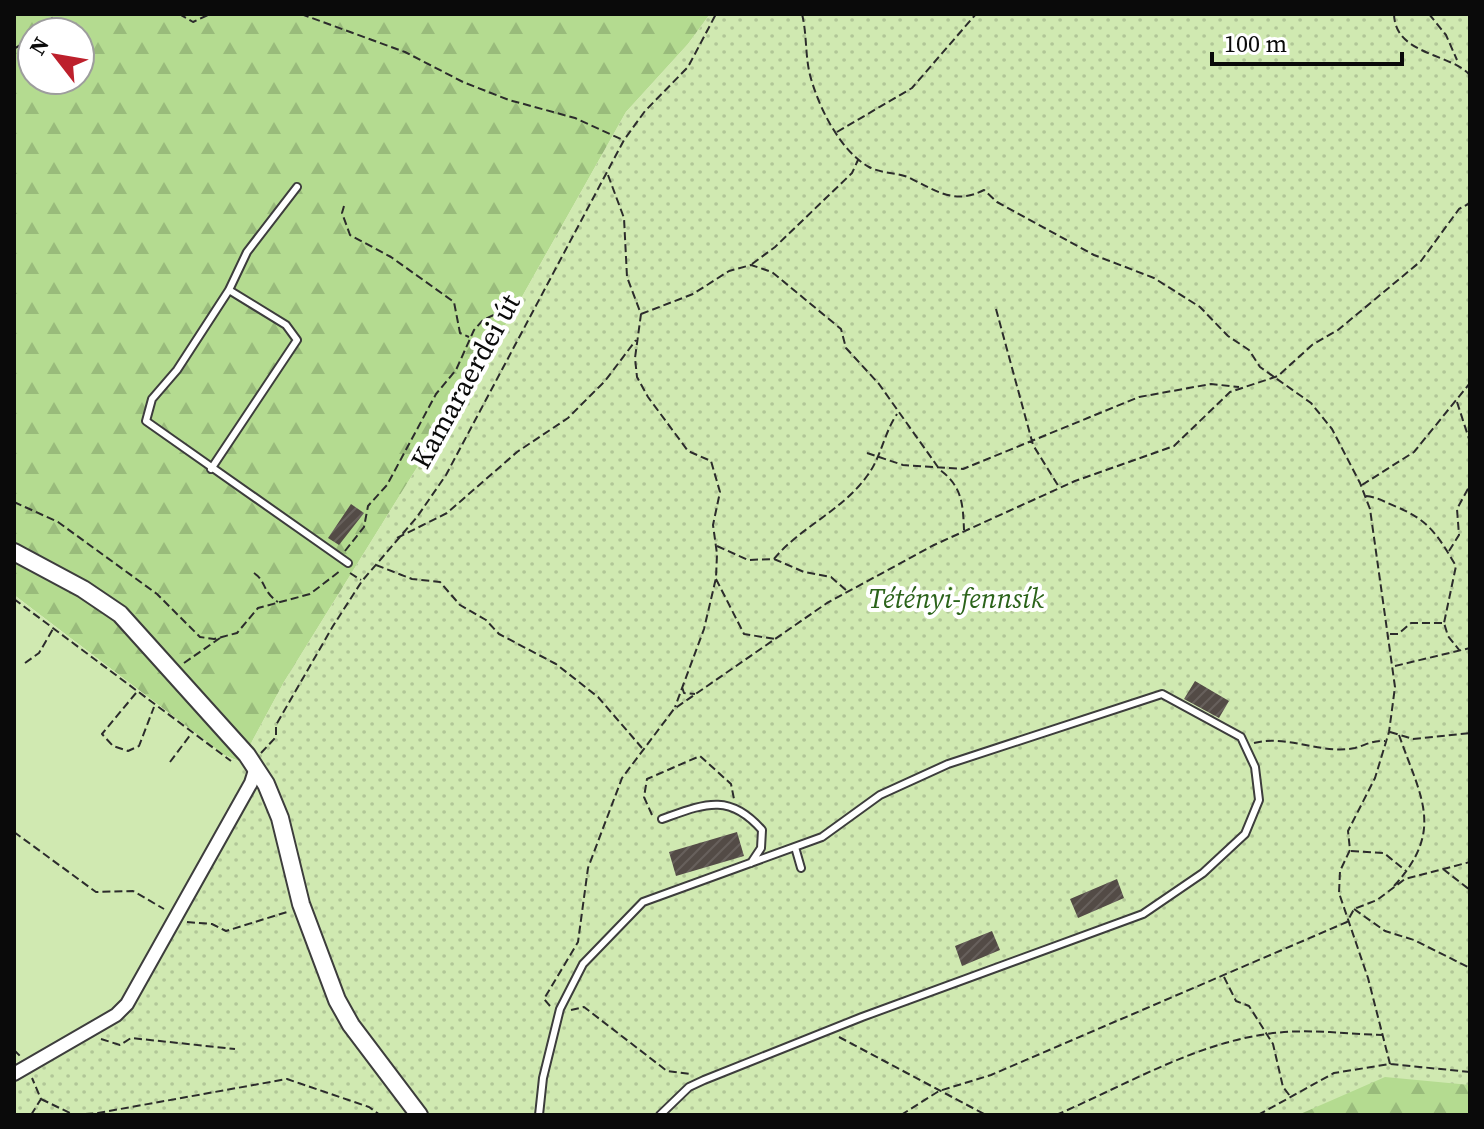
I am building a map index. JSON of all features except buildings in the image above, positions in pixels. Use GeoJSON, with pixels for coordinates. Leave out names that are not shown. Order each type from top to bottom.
{"type":"FeatureCollection","features":[{"type":"Feature","properties":{"kind":"street"},"geometry":{"type":"LineString","coordinates":[[14,552],[120,614],[256,767],[280,818],[301,904],[337,1000],[351,1025],[419,1115]]}},
{"type":"Feature","properties":{"kind":"street"},"geometry":{"type":"LineString","coordinates":[[14,1074],[94,1028],[127,1004],[178,918],[251,783],[256,767]]}},
{"type":"Feature","properties":{"kind":"lane"},"geometry":{"type":"LineString","coordinates":[[297,187],[247,252],[229,290],[177,370],[152,399],[146,421],[345,561]]}},
{"type":"Feature","properties":{"kind":"lane"},"geometry":{"type":"LineString","coordinates":[[211,469],[297,340],[286,325],[229,290]]}},
{"type":"Feature","properties":{"kind":"lane"},"geometry":{"type":"LineString","coordinates":[[539,1115],[543,1078],[560,1009],[583,964],[643,902],[822,837],[880,795],[948,764],[1162,694],[1241,737],[1255,767],[1259,800],[1245,834],[1203,873],[1143,914],[704,1080],[689,1087],[660,1115]]}},
{"type":"Feature","properties":{"kind":"lane"},"geometry":{"type":"LineString","coordinates":[[662,819],[715,802],[735,808],[762,830],[761,848],[751,863]]}},
{"type":"Feature","properties":{"kind":"lane"},"geometry":{"type":"LineString","coordinates":[[795,847],[801,868]]}},
{"type":"Feature","properties":{"kind":"path"},"geometry":{"type":"LineString","coordinates":[[179,14],[193,22],[210,14]]}},
{"type":"Feature","properties":{"kind":"path"},"geometry":{"type":"LineString","coordinates":[[301,14],[405,52],[463,82],[509,100],[575,118],[624,140]]}},
{"type":"Feature","properties":{"kind":"path","name":"Kamaraerdei út"},"geometry":{"type":"LineString","coordinates":[[256,767],[262,752],[276,737],[276,725],[310,662],[362,581],[446,475],[624,140],[645,111],[688,67],[718,14]]}},
{"type":"Feature","properties":{"kind":"path"},"geometry":{"type":"LineString","coordinates":[[802,14],[810,75],[836,132],[858,159],[884,173],[906,176],[942,196],[970,198],[984,190],[997,202],[1094,255],[1154,278],[1200,307],[1228,336],[1249,350],[1260,367],[1278,376],[1311,403],[1332,429],[1365,496],[1394,667],[1394,701],[1389,732],[1375,778],[1348,831],[1350,850],[1338,878],[1340,902],[1368,978],[1390,1064]]}},
{"type":"Feature","properties":{"kind":"path"},"geometry":{"type":"LineString","coordinates":[[836,132],[912,88],[976,14]]}},
{"type":"Feature","properties":{"kind":"path"},"geometry":{"type":"LineString","coordinates":[[1394,14],[1394,24],[1409,42],[1434,59],[1458,62]]}},
{"type":"Feature","properties":{"kind":"path"},"geometry":{"type":"LineString","coordinates":[[1429,14],[1446,35],[1458,62],[1470,75]]}},
{"type":"Feature","properties":{"kind":"path"},"geometry":{"type":"LineString","coordinates":[[641,314],[693,294],[729,271],[751,265],[775,247],[852,173],[858,159]]}},
{"type":"Feature","properties":{"kind":"path"},"geometry":{"type":"LineString","coordinates":[[607,174],[624,218],[627,277],[641,314],[636,370],[648,397],[688,451],[711,461],[720,492],[713,525],[716,578],[704,629],[674,709]]}},
{"type":"Feature","properties":{"kind":"path"},"geometry":{"type":"LineString","coordinates":[[867,453],[903,465],[940,470],[963,469],[1139,397],[1211,384],[1240,387],[1278,376],[1312,345],[1338,330],[1421,261],[1459,209],[1470,203]]}},
{"type":"Feature","properties":{"kind":"path"},"geometry":{"type":"LineString","coordinates":[[344,206],[342,213],[350,235],[391,257],[454,302],[460,333],[470,337]]}},
{"type":"Feature","properties":{"kind":"path"},"geometry":{"type":"LineString","coordinates":[[751,265],[772,272],[841,329],[846,348],[879,384],[940,470],[954,480],[962,498],[964,531]]}},
{"type":"Feature","properties":{"kind":"path"},"geometry":{"type":"LineString","coordinates":[[345,561],[367,520],[368,506],[387,485],[436,394],[460,363],[470,337],[483,320],[500,312],[501,303]]}},
{"type":"Feature","properties":{"kind":"path"},"geometry":{"type":"LineString","coordinates":[[996,309],[1032,440],[1059,488]]}},
{"type":"Feature","properties":{"kind":"path"},"geometry":{"type":"LineString","coordinates":[[396,539],[447,513],[517,452],[568,418],[605,381],[638,338]]}},
{"type":"Feature","properties":{"kind":"path"},"geometry":{"type":"LineString","coordinates":[[1360,486],[1414,452],[1470,383]]}},
{"type":"Feature","properties":{"kind":"path"},"geometry":{"type":"LineString","coordinates":[[704,1080],[687,1073],[667,1071],[584,1007],[551,1008],[544,999],[578,942],[588,868],[622,778],[642,748],[674,709],[848,591],[964,531],[1059,488],[1174,446],[1240,387]]}},
{"type":"Feature","properties":{"kind":"path"},"geometry":{"type":"LineString","coordinates":[[1465,390],[1470,389]]}},
{"type":"Feature","properties":{"kind":"path"},"geometry":{"type":"LineString","coordinates":[[1457,402],[1470,444],[1470,471]]}},
{"type":"Feature","properties":{"kind":"path"},"geometry":{"type":"LineString","coordinates":[[774,559],[790,539],[816,525],[867,478],[897,413]]}},
{"type":"Feature","properties":{"kind":"path"},"geometry":{"type":"LineString","coordinates":[[1448,553],[1459,535],[1457,509],[1470,485]]}},
{"type":"Feature","properties":{"kind":"path"},"geometry":{"type":"LineString","coordinates":[[1365,496],[1377,497],[1411,511],[1426,522],[1456,566],[1444,623],[1448,636],[1460,651]]}},
{"type":"Feature","properties":{"kind":"path"},"geometry":{"type":"LineString","coordinates":[[14,502],[58,522],[157,594],[200,637],[237,633],[258,608],[310,594],[333,574],[348,568],[362,581]]}},
{"type":"Feature","properties":{"kind":"path"},"geometry":{"type":"LineString","coordinates":[[716,546],[748,560],[774,559],[804,572],[831,577],[848,591]]}},
{"type":"Feature","properties":{"kind":"path"},"geometry":{"type":"LineString","coordinates":[[375,564],[412,579],[440,582],[460,605],[486,620],[499,634],[556,664],[598,697],[642,748]]}},
{"type":"Feature","properties":{"kind":"path"},"geometry":{"type":"LineString","coordinates":[[254,573],[261,579],[265,592],[279,602]]}},
{"type":"Feature","properties":{"kind":"path"},"geometry":{"type":"LineString","coordinates":[[716,578],[744,634],[775,639]]}},
{"type":"Feature","properties":{"kind":"path"},"geometry":{"type":"LineString","coordinates":[[14,599],[191,734],[237,765]]}},
{"type":"Feature","properties":{"kind":"path"},"geometry":{"type":"LineString","coordinates":[[1389,634],[1398,634],[1411,623],[1444,623]]}},
{"type":"Feature","properties":{"kind":"path"},"geometry":{"type":"LineString","coordinates":[[25,663],[39,653],[46,635],[53,629]]}},
{"type":"Feature","properties":{"kind":"path"},"geometry":{"type":"LineString","coordinates":[[183,663],[221,637]]}},
{"type":"Feature","properties":{"kind":"path"},"geometry":{"type":"LineString","coordinates":[[1394,667],[1470,648]]}},
{"type":"Feature","properties":{"kind":"path"},"geometry":{"type":"LineString","coordinates":[[682,686],[684,693],[697,694]]}},
{"type":"Feature","properties":{"kind":"path"},"geometry":{"type":"LineString","coordinates":[[137,692],[102,734],[113,746],[128,751],[139,746],[155,706]]}},
{"type":"Feature","properties":{"kind":"path"},"geometry":{"type":"LineString","coordinates":[[1389,732],[1413,739],[1470,733]]}},
{"type":"Feature","properties":{"kind":"path"},"geometry":{"type":"LineString","coordinates":[[170,762],[191,734]]}},
{"type":"Feature","properties":{"kind":"path"},"geometry":{"type":"LineString","coordinates":[[1390,890],[1407,872],[1424,840],[1414,773],[1399,735]]}},
{"type":"Feature","properties":{"kind":"path"},"geometry":{"type":"LineString","coordinates":[[1245,745],[1270,738],[1310,748],[1353,748],[1375,740],[1386,741]]}},
{"type":"Feature","properties":{"kind":"path"},"geometry":{"type":"LineString","coordinates":[[662,819],[653,819],[644,797],[647,779],[700,756],[731,784],[735,808]]}},
{"type":"Feature","properties":{"kind":"path"},"geometry":{"type":"LineString","coordinates":[[14,832],[96,892],[133,891],[193,924],[212,924],[226,931],[278,916],[301,904]]}},
{"type":"Feature","properties":{"kind":"path"},"geometry":{"type":"LineString","coordinates":[[1350,850],[1384,853],[1407,872]]}},
{"type":"Feature","properties":{"kind":"path"},"geometry":{"type":"LineString","coordinates":[[901,1115],[939,1091],[991,1075],[1096,1028],[1224,977],[1264,955],[1347,922],[1354,909],[1405,879],[1470,862]]}},
{"type":"Feature","properties":{"kind":"path"},"geometry":{"type":"LineString","coordinates":[[1443,869],[1470,890]]}},
{"type":"Feature","properties":{"kind":"path"},"geometry":{"type":"LineString","coordinates":[[1354,909],[1385,931],[1414,940],[1470,968]]}},
{"type":"Feature","properties":{"kind":"path"},"geometry":{"type":"LineString","coordinates":[[1224,977],[1236,1001],[1249,1006],[1273,1044],[1283,1087],[1290,1097]]}},
{"type":"Feature","properties":{"kind":"path"},"geometry":{"type":"LineString","coordinates":[[94,1028],[101,1040],[109,1044],[120,1045],[131,1038],[235,1049]]}},
{"type":"Feature","properties":{"kind":"path"},"geometry":{"type":"LineString","coordinates":[[827,1031],[986,1115]]}},
{"type":"Feature","properties":{"kind":"path"},"geometry":{"type":"LineString","coordinates":[[1056,1115],[1160,1069],[1229,1043],[1265,1034],[1383,1035]]}},
{"type":"Feature","properties":{"kind":"path"},"geometry":{"type":"LineString","coordinates":[[1258,1115],[1334,1073],[1390,1064],[1470,1072]]}},
{"type":"Feature","properties":{"kind":"path"},"geometry":{"type":"LineString","coordinates":[[31,1115],[41,1099],[74,1115],[287,1079],[369,1107],[380,1115]]}},
{"type":"Feature","properties":{"kind":"green space"},"geometry":{"type":"Polygon","coordinates":[[[14,14],[710,14],[688,44],[626,112],[514,311],[284,682],[241,762],[224,755],[14,595],[14,14]]]}},
{"type":"Feature","properties":{"kind":"green space","name":"Tétényi-fennsík"},"geometry":{"type":"Polygon","coordinates":[[[710,14],[1470,14],[1470,1115],[14,1115],[14,1064],[103,1020],[225,813],[241,781],[241,762],[284,682],[514,311],[626,112],[688,44],[710,14]]]}},
{"type":"Feature","properties":{"kind":"green space"},"geometry":{"type":"Polygon","coordinates":[[[14,595],[224,755],[241,762],[242,781],[151,953],[103,1020],[14,1064],[14,595]]]}},
{"type":"Feature","properties":{"kind":"green space"},"geometry":{"type":"Polygon","coordinates":[[[1385,1077],[1470,1085],[1470,1115],[1298,1115],[1385,1077]]]}}]}
